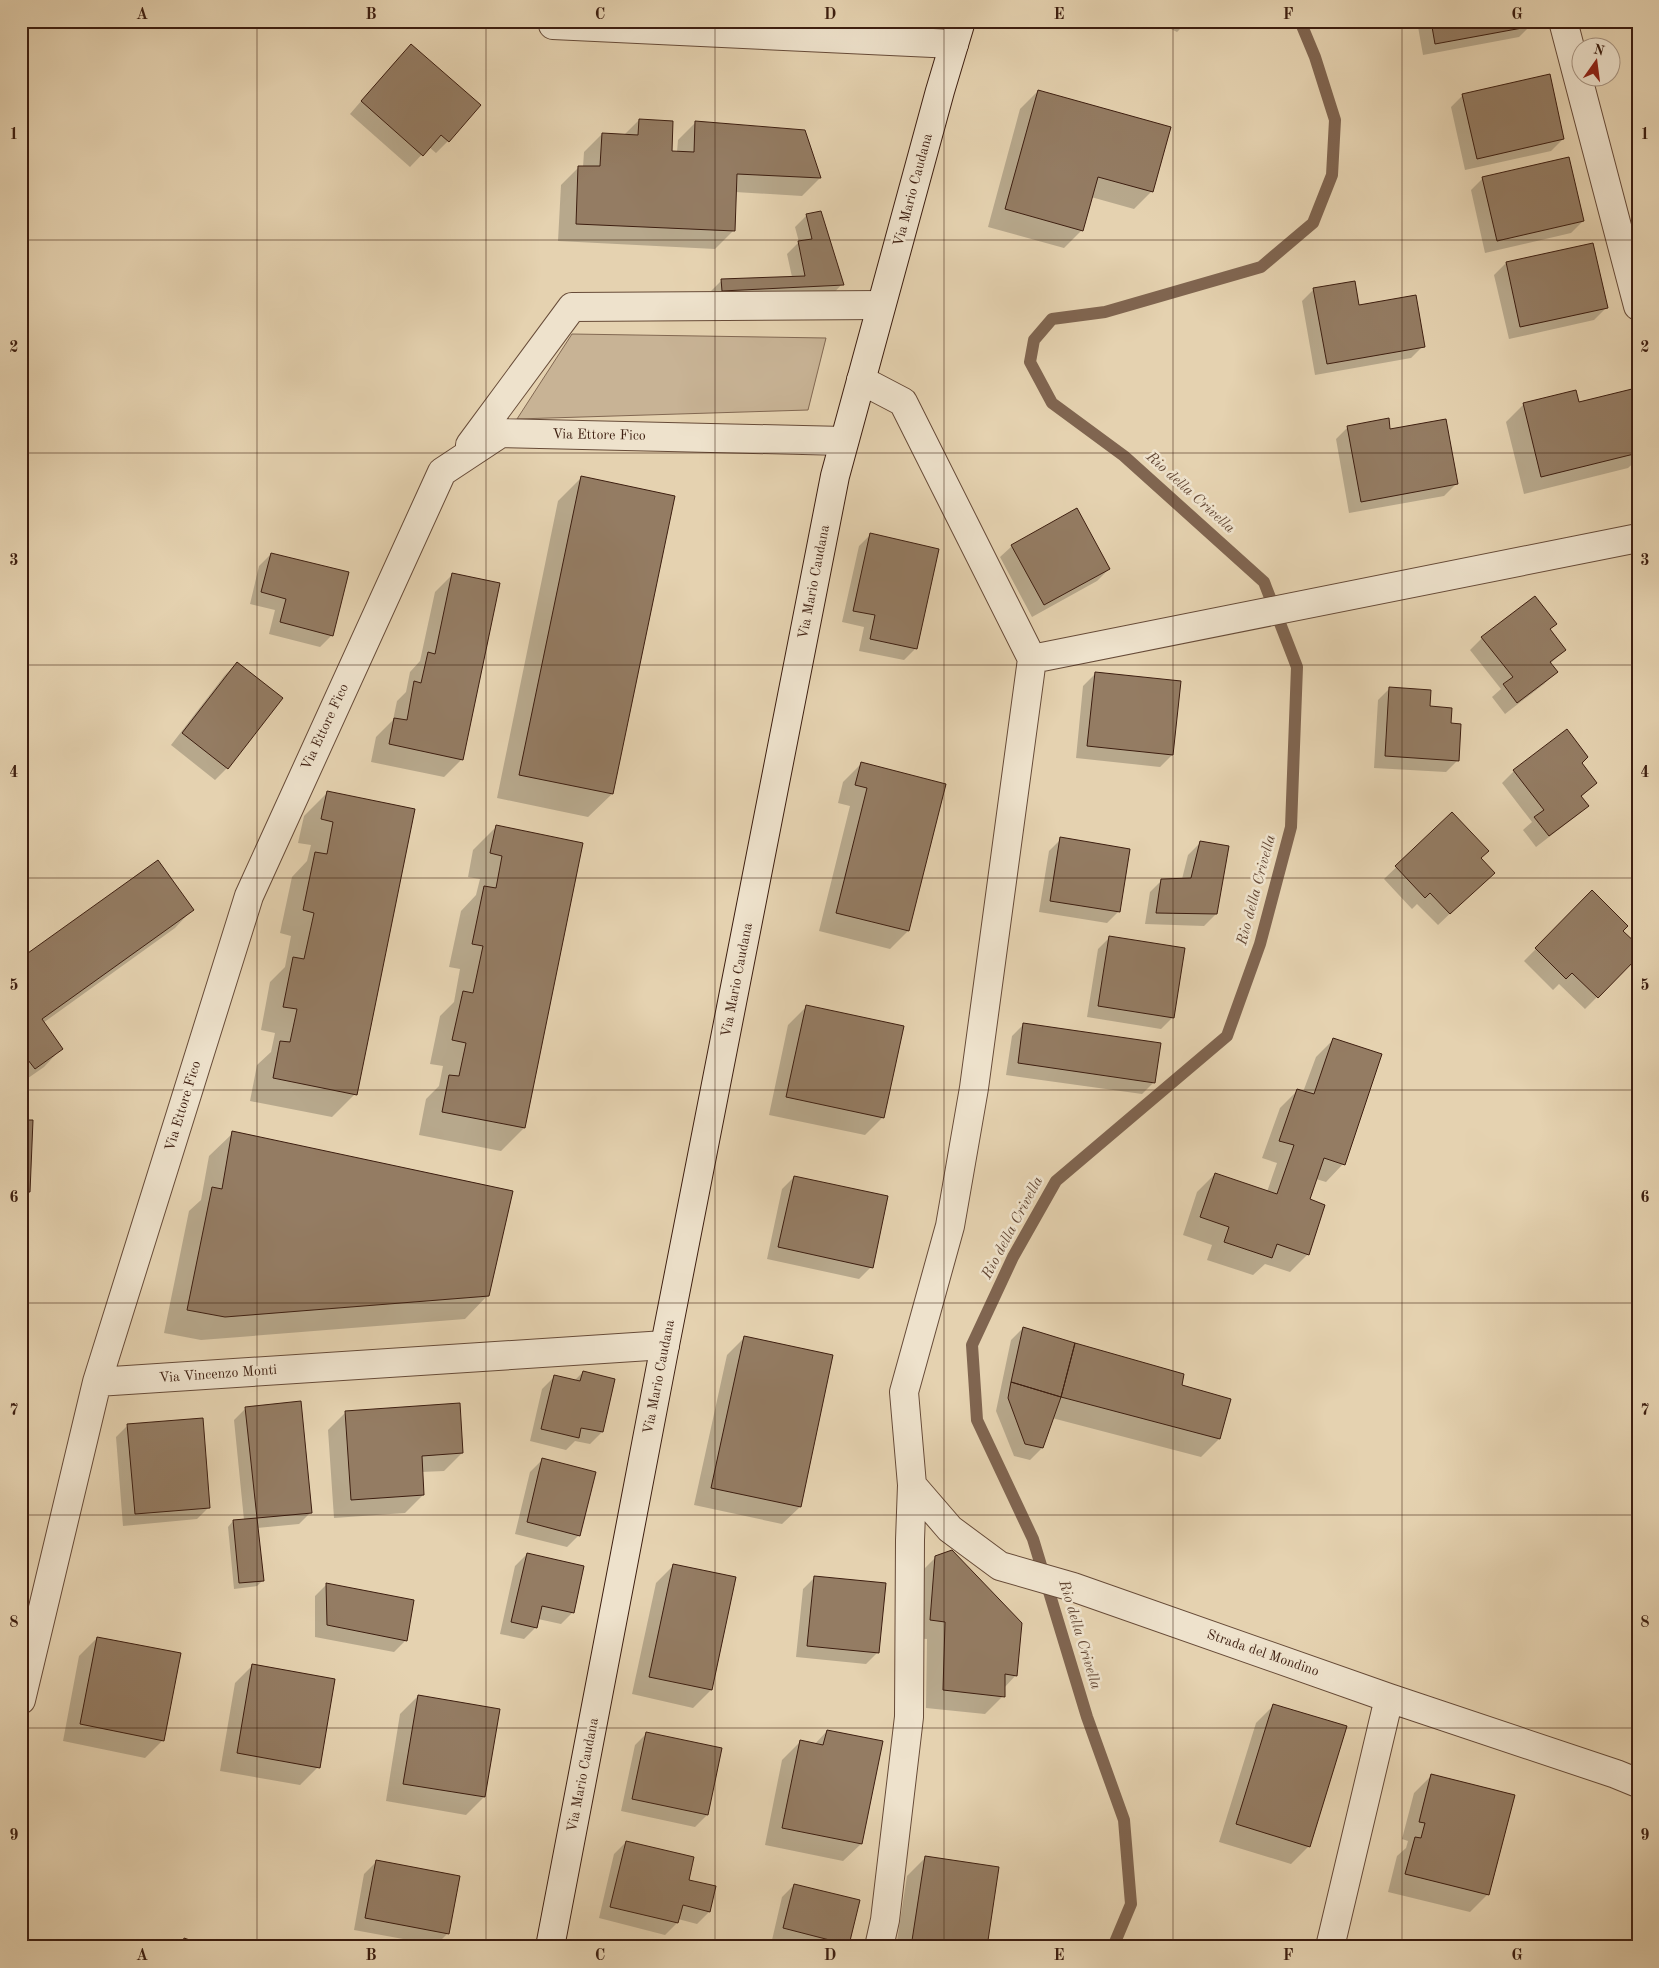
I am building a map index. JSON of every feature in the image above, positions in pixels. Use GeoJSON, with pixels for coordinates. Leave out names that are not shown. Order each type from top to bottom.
{"type":"FeatureCollection","features":[{"type":"Feature","properties":{"kind":"street"},"geometry":{"type":"LineString","coordinates":[[1563,21],[1638,306]]}},
{"type":"Feature","properties":{"kind":"street"},"geometry":{"type":"LineString","coordinates":[[546,22],[957,33]]}},
{"type":"Feature","properties":{"kind":"street","name":"Via Mario Caudana"},"geometry":{"type":"LineString","coordinates":[[550,1947],[665,1345],[833,486],[957,33]]}},
{"type":"Feature","properties":{"kind":"street"},"geometry":{"type":"LineString","coordinates":[[459,462],[572,307],[882,305]]}},
{"type":"Feature","properties":{"kind":"street"},"geometry":{"type":"LineString","coordinates":[[861,380],[903,402],[1032,659],[974,1088],[950,1226],[904,1392],[912,1485],[909,1717],[885,1920],[878,1947]]}},
{"type":"Feature","properties":{"kind":"street","name":"Via Ettore Fico"},"geometry":{"type":"LineString","coordinates":[[97,1382],[248,896],[442,472],[501,432],[844,441]]}},
{"type":"Feature","properties":{"kind":"street"},"geometry":{"type":"LineString","coordinates":[[1032,659],[1638,538]]}},
{"type":"Feature","properties":{"kind":"street","name":"Via Vincenzo Monti"},"geometry":{"type":"LineString","coordinates":[[97,1382],[665,1345]]}},
{"type":"Feature","properties":{"kind":"street"},"geometry":{"type":"LineString","coordinates":[[21,1700],[97,1382]]}},
{"type":"Feature","properties":{"kind":"street","name":"Strada del Mondino"},"geometry":{"type":"LineString","coordinates":[[912,1485],[950,1529],[1000,1566],[1073,1587],[1638,1783]]}},
{"type":"Feature","properties":{"kind":"street"},"geometry":{"type":"LineString","coordinates":[[1330,1947],[1389,1698]]}},
{"type":"Feature","properties":{"kind":"shaded area"},"geometry":{"type":"Polygon","coordinates":[[[572,334],[826,338],[808,410],[517,419],[572,334]]]}},
{"type":"Feature","properties":{"kind":"building"},"geometry":{"type":"Polygon","coordinates":[[[1431,21],[1532,21],[1533,26],[1435,44],[1431,21]]]}},
{"type":"Feature","properties":{"kind":"building"},"geometry":{"type":"Polygon","coordinates":[[[411,44],[481,105],[449,142],[441,135],[423,156],[361,101],[411,44]]]}},
{"type":"Feature","properties":{"kind":"building"},"geometry":{"type":"Polygon","coordinates":[[[1550,74],[1564,139],[1477,159],[1462,94],[1550,74]]]}},
{"type":"Feature","properties":{"kind":"building"},"geometry":{"type":"Polygon","coordinates":[[[1038,90],[1171,127],[1153,192],[1098,177],[1083,231],[1005,209],[1038,90]]]}},
{"type":"Feature","properties":{"kind":"building"},"geometry":{"type":"Polygon","coordinates":[[[639,119],[673,121],[672,151],[694,152],[695,121],[805,130],[821,178],[737,174],[735,231],[576,224],[578,166],[600,166],[602,133],[638,135],[639,119]]]}},
{"type":"Feature","properties":{"kind":"building"},"geometry":{"type":"Polygon","coordinates":[[[1569,157],[1584,221],[1497,241],[1482,177],[1569,157]]]}},
{"type":"Feature","properties":{"kind":"building"},"geometry":{"type":"Polygon","coordinates":[[[821,211],[844,285],[722,291],[721,279],[805,276],[798,241],[812,239],[806,214],[821,211]]]}},
{"type":"Feature","properties":{"kind":"building"},"geometry":{"type":"Polygon","coordinates":[[[1593,243],[1608,308],[1520,327],[1506,262],[1593,243]]]}},
{"type":"Feature","properties":{"kind":"building"},"geometry":{"type":"Polygon","coordinates":[[[1355,281],[1359,305],[1416,295],[1425,347],[1327,364],[1313,288],[1355,281]]]}},
{"type":"Feature","properties":{"kind":"building"},"geometry":{"type":"Polygon","coordinates":[[[1632,389],[1638,411],[1638,453],[1541,477],[1523,403],[1576,390],[1579,402],[1632,389]]]}},
{"type":"Feature","properties":{"kind":"building"},"geometry":{"type":"Polygon","coordinates":[[[1389,418],[1390,429],[1446,419],[1458,484],[1361,502],[1347,426],[1389,418]]]}},
{"type":"Feature","properties":{"kind":"building"},"geometry":{"type":"Polygon","coordinates":[[[581,476],[675,496],[613,794],[519,775],[581,476]]]}},
{"type":"Feature","properties":{"kind":"building"},"geometry":{"type":"Polygon","coordinates":[[[1077,508],[1110,569],[1044,605],[1011,545],[1077,508]]]}},
{"type":"Feature","properties":{"kind":"building"},"geometry":{"type":"Polygon","coordinates":[[[870,533],[939,549],[917,649],[870,639],[875,615],[853,611],[870,533]]]}},
{"type":"Feature","properties":{"kind":"building"},"geometry":{"type":"Polygon","coordinates":[[[271,553],[349,572],[333,636],[280,622],[286,599],[261,592],[271,553]]]}},
{"type":"Feature","properties":{"kind":"building"},"geometry":{"type":"Polygon","coordinates":[[[452,573],[500,583],[463,760],[389,744],[394,718],[407,720],[414,681],[421,683],[428,652],[435,654],[452,573]]]}},
{"type":"Feature","properties":{"kind":"building"},"geometry":{"type":"Polygon","coordinates":[[[1535,596],[1557,624],[1550,629],[1566,650],[1550,662],[1558,672],[1517,703],[1503,684],[1513,677],[1481,637],[1535,596]]]}},
{"type":"Feature","properties":{"kind":"building"},"geometry":{"type":"Polygon","coordinates":[[[237,662],[283,698],[228,769],[182,733],[237,662]]]}},
{"type":"Feature","properties":{"kind":"building"},"geometry":{"type":"Polygon","coordinates":[[[1095,672],[1181,681],[1173,755],[1087,746],[1095,672]]]}},
{"type":"Feature","properties":{"kind":"building"},"geometry":{"type":"Polygon","coordinates":[[[1389,687],[1431,690],[1430,706],[1452,708],[1451,723],[1461,724],[1459,761],[1385,756],[1389,687]]]}},
{"type":"Feature","properties":{"kind":"building"},"geometry":{"type":"Polygon","coordinates":[[[1567,729],[1588,757],[1582,763],[1597,783],[1581,796],[1589,806],[1549,836],[1534,817],[1544,810],[1513,770],[1567,729]]]}},
{"type":"Feature","properties":{"kind":"building"},"geometry":{"type":"Polygon","coordinates":[[[861,762],[946,784],[909,931],[836,913],[867,788],[855,785],[861,762]]]}},
{"type":"Feature","properties":{"kind":"building"},"geometry":{"type":"Polygon","coordinates":[[[327,791],[415,809],[357,1095],[273,1078],[280,1041],[290,1042],[297,1009],[283,1007],[293,957],[304,959],[314,913],[303,910],[315,852],[327,854],[333,822],[321,819],[327,791]]]}},
{"type":"Feature","properties":{"kind":"building"},"geometry":{"type":"Polygon","coordinates":[[[1452,812],[1489,851],[1481,858],[1495,873],[1450,914],[1430,893],[1425,898],[1395,866],[1452,812]]]}},
{"type":"Feature","properties":{"kind":"building"},"geometry":{"type":"Polygon","coordinates":[[[496,825],[583,843],[525,1128],[442,1112],[449,1075],[459,1076],[466,1043],[452,1040],[463,991],[473,993],[483,946],[472,944],[484,886],[496,888],[502,856],[490,853],[496,825]]]}},
{"type":"Feature","properties":{"kind":"building"},"geometry":{"type":"Polygon","coordinates":[[[1060,837],[1130,849],[1120,912],[1050,901],[1060,837]]]}},
{"type":"Feature","properties":{"kind":"building"},"geometry":{"type":"Polygon","coordinates":[[[1200,841],[1229,846],[1217,914],[1156,913],[1161,879],[1191,878],[1200,841]]]}},
{"type":"Feature","properties":{"kind":"building"},"geometry":{"type":"Polygon","coordinates":[[[158,860],[194,910],[42,1019],[63,1049],[35,1069],[21,1051],[21,958],[158,860]]]}},
{"type":"Feature","properties":{"kind":"building"},"geometry":{"type":"Polygon","coordinates":[[[1592,890],[1628,926],[1623,931],[1638,945],[1638,957],[1598,998],[1572,973],[1566,979],[1535,948],[1592,890]]]}},
{"type":"Feature","properties":{"kind":"building"},"geometry":{"type":"Polygon","coordinates":[[[1109,936],[1185,948],[1174,1018],[1098,1006],[1109,936]]]}},
{"type":"Feature","properties":{"kind":"building"},"geometry":{"type":"Polygon","coordinates":[[[806,1005],[904,1026],[884,1118],[786,1097],[806,1005]]]}},
{"type":"Feature","properties":{"kind":"building"},"geometry":{"type":"Polygon","coordinates":[[[1023,1023],[1161,1043],[1155,1083],[1018,1063],[1023,1023]]]}},
{"type":"Feature","properties":{"kind":"building"},"geometry":{"type":"Polygon","coordinates":[[[1333,1038],[1382,1054],[1345,1165],[1324,1158],[1310,1199],[1325,1205],[1309,1255],[1277,1244],[1272,1258],[1224,1242],[1229,1227],[1200,1217],[1215,1173],[1277,1194],[1294,1145],[1279,1141],[1297,1089],[1314,1094],[1333,1038]]]}},
{"type":"Feature","properties":{"kind":"building"},"geometry":{"type":"Polygon","coordinates":[[[21,1120],[33,1120],[30,1192],[21,1192],[21,1120]]]}},
{"type":"Feature","properties":{"kind":"building"},"geometry":{"type":"Polygon","coordinates":[[[232,1131],[513,1191],[489,1296],[225,1317],[187,1310],[212,1187],[222,1189],[232,1131]]]}},
{"type":"Feature","properties":{"kind":"building"},"geometry":{"type":"Polygon","coordinates":[[[794,1176],[888,1196],[873,1268],[778,1247],[794,1176]]]}},
{"type":"Feature","properties":{"kind":"building"},"geometry":{"type":"Polygon","coordinates":[[[1023,1327],[1075,1343],[1061,1397],[1011,1382],[1023,1327]]]}},
{"type":"Feature","properties":{"kind":"building"},"geometry":{"type":"Polygon","coordinates":[[[744,1336],[833,1355],[801,1507],[711,1488],[744,1336]]]}},
{"type":"Feature","properties":{"kind":"building"},"geometry":{"type":"Polygon","coordinates":[[[1075,1343],[1184,1374],[1182,1385],[1231,1399],[1220,1439],[1061,1397],[1075,1343]]]}},
{"type":"Feature","properties":{"kind":"building"},"geometry":{"type":"Polygon","coordinates":[[[583,1371],[615,1379],[603,1432],[581,1428],[579,1438],[541,1429],[554,1375],[580,1381],[583,1371]]]}},
{"type":"Feature","properties":{"kind":"building"},"geometry":{"type":"Polygon","coordinates":[[[1011,1382],[1061,1397],[1043,1448],[1025,1444],[1008,1398],[1011,1382]]]}},
{"type":"Feature","properties":{"kind":"building"},"geometry":{"type":"Polygon","coordinates":[[[301,1401],[312,1513],[257,1518],[245,1407],[301,1401]]]}},
{"type":"Feature","properties":{"kind":"building"},"geometry":{"type":"Polygon","coordinates":[[[460,1403],[463,1453],[422,1456],[424,1495],[351,1500],[345,1411],[460,1403]]]}},
{"type":"Feature","properties":{"kind":"building"},"geometry":{"type":"Polygon","coordinates":[[[203,1418],[210,1508],[135,1514],[127,1424],[203,1418]]]}},
{"type":"Feature","properties":{"kind":"building"},"geometry":{"type":"Polygon","coordinates":[[[542,1458],[596,1472],[580,1536],[527,1522],[542,1458]]]}},
{"type":"Feature","properties":{"kind":"building"},"geometry":{"type":"Polygon","coordinates":[[[257,1518],[264,1581],[239,1583],[233,1520],[257,1518]]]}},
{"type":"Feature","properties":{"kind":"building"},"geometry":{"type":"Polygon","coordinates":[[[952,1550],[1022,1623],[1017,1676],[1005,1674],[1005,1697],[943,1690],[945,1622],[930,1620],[935,1556],[952,1550]]]}},
{"type":"Feature","properties":{"kind":"building"},"geometry":{"type":"Polygon","coordinates":[[[527,1553],[584,1566],[574,1613],[542,1606],[537,1628],[511,1622],[527,1553]]]}},
{"type":"Feature","properties":{"kind":"building"},"geometry":{"type":"Polygon","coordinates":[[[673,1564],[736,1577],[712,1690],[649,1677],[673,1564]]]}},
{"type":"Feature","properties":{"kind":"building"},"geometry":{"type":"Polygon","coordinates":[[[814,1576],[886,1583],[879,1653],[807,1646],[814,1576]]]}},
{"type":"Feature","properties":{"kind":"building"},"geometry":{"type":"Polygon","coordinates":[[[326,1583],[414,1600],[407,1641],[327,1625],[326,1583]]]}},
{"type":"Feature","properties":{"kind":"building"},"geometry":{"type":"Polygon","coordinates":[[[97,1637],[181,1653],[164,1741],[80,1724],[97,1637]]]}},
{"type":"Feature","properties":{"kind":"building"},"geometry":{"type":"Polygon","coordinates":[[[252,1664],[335,1679],[320,1768],[237,1753],[252,1664]]]}},
{"type":"Feature","properties":{"kind":"building"},"geometry":{"type":"Polygon","coordinates":[[[418,1695],[500,1709],[485,1797],[403,1784],[418,1695]]]}},
{"type":"Feature","properties":{"kind":"building"},"geometry":{"type":"Polygon","coordinates":[[[1273,1704],[1347,1726],[1310,1847],[1236,1824],[1273,1704]]]}},
{"type":"Feature","properties":{"kind":"building"},"geometry":{"type":"Polygon","coordinates":[[[827,1730],[883,1741],[862,1844],[782,1828],[800,1740],[823,1745],[827,1730]]]}},
{"type":"Feature","properties":{"kind":"building"},"geometry":{"type":"Polygon","coordinates":[[[646,1732],[722,1748],[708,1815],[632,1799],[646,1732]]]}},
{"type":"Feature","properties":{"kind":"building"},"geometry":{"type":"Polygon","coordinates":[[[1431,1774],[1515,1795],[1489,1895],[1405,1874],[1415,1837],[1421,1838],[1425,1823],[1419,1822],[1431,1774]]]}},
{"type":"Feature","properties":{"kind":"building"},"geometry":{"type":"Polygon","coordinates":[[[626,1841],[694,1857],[689,1880],[716,1886],[710,1912],[683,1905],[678,1923],[610,1907],[626,1841]]]}},
{"type":"Feature","properties":{"kind":"building"},"geometry":{"type":"Polygon","coordinates":[[[925,1856],[999,1867],[987,1947],[911,1947],[925,1856]]]}},
{"type":"Feature","properties":{"kind":"building"},"geometry":{"type":"Polygon","coordinates":[[[376,1860],[460,1876],[449,1934],[365,1918],[376,1860]]]}},
{"type":"Feature","properties":{"kind":"building"},"geometry":{"type":"Polygon","coordinates":[[[794,1884],[860,1900],[849,1945],[783,1928],[794,1884]]]}},
{"type":"Feature","properties":{"kind":"building"},"geometry":{"type":"Polygon","coordinates":[[[184,1938],[210,1947],[181,1947],[184,1938]]]}},
{"type":"Feature","properties":{"kind":"waterway","name":"Rio della Crivella"},"geometry":{"type":"LineString","coordinates":[[1113,1947],[1131,1904],[1124,1820],[1087,1717],[1033,1539],[977,1420],[972,1345],[1013,1257],[1056,1181],[1227,1036],[1260,944],[1291,827],[1297,667],[1264,582],[1124,456],[1052,403],[1030,362],[1034,340],[1052,319],[1105,312],[1261,267],[1313,223],[1332,175],[1335,120],[1315,57],[1300,21]]}}]}
